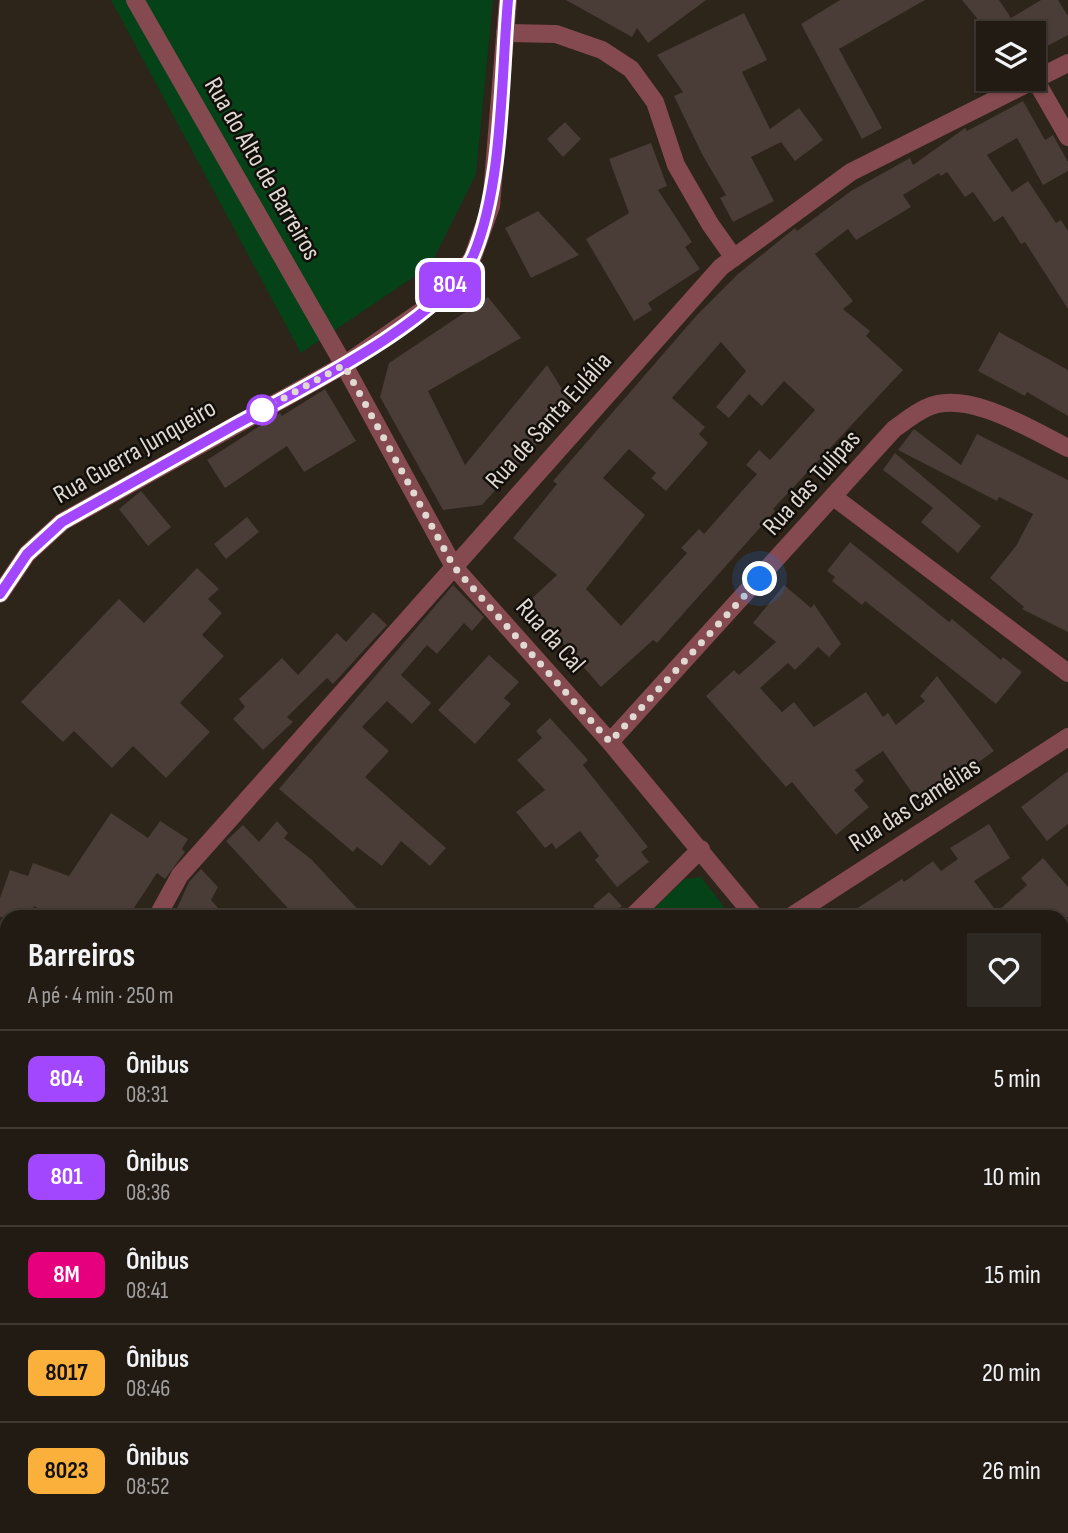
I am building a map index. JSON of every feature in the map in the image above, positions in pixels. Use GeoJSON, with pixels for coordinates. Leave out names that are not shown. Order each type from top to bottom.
{"type":"FeatureCollection","features":[{"type":"Feature","properties":{"kind":"street","name":"Rua do Alto de Barreiros"},"geometry":{"type":"LineString","coordinates":[[135,0],[344,365]]}},
{"type":"Feature","properties":{"kind":"street","name":"Rua Guerra Junqueiro"},"geometry":{"type":"LineString","coordinates":[[0,594],[27,554],[62,522],[344,365],[392,335],[436,301],[471,259],[491,206],[508,0]]}},
{"type":"Feature","properties":{"kind":"street"},"geometry":{"type":"LineString","coordinates":[[505,33],[556,34],[602,50],[631,69],[655,102],[676,165],[710,224],[734,258]]}},
{"type":"Feature","properties":{"kind":"street","name":"Rua de Santa Eulália"},"geometry":{"type":"LineString","coordinates":[[1046,76],[1068,64]]}},
{"type":"Feature","properties":{"kind":"street","name":"Rua de Santa Eulália"},"geometry":{"type":"LineString","coordinates":[[162,910],[180,875],[721,267],[851,172],[1016,91]]}},
{"type":"Feature","properties":{"kind":"street"},"geometry":{"type":"LineString","coordinates":[[1042,91],[1068,137]]}},
{"type":"Feature","properties":{"kind":"street","name":"Rua da Cal"},"geometry":{"type":"LineString","coordinates":[[344,365],[454,567],[610,742],[749,910]]}},
{"type":"Feature","properties":{"kind":"street","name":"Rua das Tulipas"},"geometry":{"type":"LineString","coordinates":[[610,742],[835,498],[894,429],[927,406],[967,403],[1015,421],[1068,448]]}},
{"type":"Feature","properties":{"kind":"street"},"geometry":{"type":"LineString","coordinates":[[835,498],[1068,673]]}},
{"type":"Feature","properties":{"kind":"street","name":"Rua das Camélias"},"geometry":{"type":"LineString","coordinates":[[801,910],[1068,737]]}},
{"type":"Feature","properties":{"kind":"street"},"geometry":{"type":"LineString","coordinates":[[639,910],[701,849]]}},
{"type":"Feature","properties":{"kind":"green space"},"geometry":{"type":"Polygon","coordinates":[[[111,0],[493,0],[476,174],[430,266],[301,353],[111,0]]]}},
{"type":"Feature","properties":{"kind":"green space"},"geometry":{"type":"Polygon","coordinates":[[[701,877],[727,910],[653,910],[684,879],[701,877]]]}},
{"type":"Feature","properties":{"kind":"building"},"geometry":{"type":"Polygon","coordinates":[[[566,0],[706,0],[648,43],[637,28],[632,37],[566,0]]]}},
{"type":"Feature","properties":{"kind":"building"},"geometry":{"type":"Polygon","coordinates":[[[840,0],[925,0],[839,49],[882,128],[862,139],[801,24],[840,0]]]}},
{"type":"Feature","properties":{"kind":"building"},"geometry":{"type":"Polygon","coordinates":[[[962,0],[999,0],[1011,18],[1041,0],[1058,0],[1068,16],[1068,35],[1046,47],[1046,21],[979,21],[962,0]]]}},
{"type":"Feature","properties":{"kind":"building"},"geometry":{"type":"Polygon","coordinates":[[[744,13],[767,60],[742,72],[770,129],[799,108],[823,140],[795,161],[781,142],[751,157],[774,201],[733,222],[720,198],[726,195],[703,156],[674,96],[683,92],[657,55],[744,13]]]}},
{"type":"Feature","properties":{"kind":"building"},"geometry":{"type":"Polygon","coordinates":[[[1023,101],[1045,140],[1053,135],[1068,162],[1068,171],[1043,185],[1017,138],[987,155],[1012,192],[1028,181],[1056,223],[1061,220],[1068,231],[1068,309],[1025,242],[1021,244],[1003,216],[994,222],[973,192],[965,197],[947,172],[941,176],[939,173],[903,195],[911,207],[856,240],[848,229],[815,254],[853,301],[843,309],[870,331],[866,336],[903,370],[773,509],[775,511],[657,643],[653,640],[601,687],[527,603],[557,575],[513,538],[557,484],[553,481],[697,315],[738,274],[795,228],[797,231],[851,191],[910,158],[913,165],[965,128],[967,131],[1023,101]],[[721,342],[672,398],[705,427],[699,434],[708,443],[666,491],[651,478],[656,473],[629,449],[603,478],[645,515],[586,589],[621,626],[687,553],[681,548],[699,529],[704,534],[757,474],[746,465],[759,450],[770,460],[815,410],[784,381],[762,406],[749,394],[729,418],[716,407],[746,371],[721,342]]]}},
{"type":"Feature","properties":{"kind":"building"},"geometry":{"type":"Polygon","coordinates":[[[565,122],[581,139],[563,157],[547,139],[565,122]]]}},
{"type":"Feature","properties":{"kind":"building"},"geometry":{"type":"Polygon","coordinates":[[[651,143],[667,186],[658,190],[692,242],[685,247],[700,269],[648,303],[652,310],[634,321],[586,239],[629,213],[609,159],[651,143]]]}},
{"type":"Feature","properties":{"kind":"building"},"geometry":{"type":"Polygon","coordinates":[[[538,211],[579,255],[531,278],[505,228],[538,211]]]}},
{"type":"Feature","properties":{"kind":"building"},"geometry":{"type":"Polygon","coordinates":[[[488,297],[521,338],[428,391],[465,465],[547,365],[572,405],[482,505],[443,510],[380,397],[389,363],[488,297]]]}},
{"type":"Feature","properties":{"kind":"building"},"geometry":{"type":"Polygon","coordinates":[[[999,332],[1068,370],[1068,416],[1027,392],[1025,396],[978,371],[999,332]]]}},
{"type":"Feature","properties":{"kind":"building"},"geometry":{"type":"Polygon","coordinates":[[[325,389],[356,441],[304,472],[287,446],[225,488],[207,460],[280,413],[282,416],[325,389]]]}},
{"type":"Feature","properties":{"kind":"building"},"geometry":{"type":"Polygon","coordinates":[[[914,429],[961,465],[977,434],[1068,480],[1068,632],[1022,609],[1024,607],[990,578],[1016,546],[1033,514],[999,497],[997,501],[898,450],[914,429]]]}},
{"type":"Feature","properties":{"kind":"building"},"geometry":{"type":"Polygon","coordinates":[[[895,453],[981,526],[958,553],[921,522],[933,508],[883,470],[895,453]]]}},
{"type":"Feature","properties":{"kind":"building"},"geometry":{"type":"Polygon","coordinates":[[[141,491],[171,527],[148,546],[119,509],[141,491]]]}},
{"type":"Feature","properties":{"kind":"building"},"geometry":{"type":"Polygon","coordinates":[[[247,517],[259,532],[226,559],[214,544],[247,517]]]}},
{"type":"Feature","properties":{"kind":"building"},"geometry":{"type":"Polygon","coordinates":[[[850,542],[949,622],[952,619],[1001,660],[1003,657],[1022,672],[996,704],[865,601],[862,605],[832,581],[835,577],[827,571],[850,542]]]}},
{"type":"Feature","properties":{"kind":"building"},"geometry":{"type":"Polygon","coordinates":[[[197,568],[219,589],[208,599],[222,613],[202,635],[224,656],[180,703],[210,732],[166,778],[133,746],[112,768],[74,731],[63,742],[21,702],[119,599],[144,623],[197,568]]]}},
{"type":"Feature","properties":{"kind":"building"},"geometry":{"type":"Polygon","coordinates":[[[453,585],[484,617],[472,631],[464,623],[437,654],[427,645],[401,675],[431,703],[412,724],[387,701],[362,727],[389,751],[365,777],[446,848],[430,866],[401,841],[382,866],[357,847],[353,852],[279,789],[453,585]]]}},
{"type":"Feature","properties":{"kind":"building"},"geometry":{"type":"Polygon","coordinates":[[[784,585],[811,608],[814,604],[841,644],[829,657],[818,647],[795,670],[788,663],[760,688],[782,712],[794,702],[814,727],[866,692],[883,717],[888,713],[896,725],[925,701],[920,696],[937,676],[994,751],[920,804],[883,751],[855,770],[864,781],[854,790],[869,807],[836,835],[792,782],[786,787],[706,696],[734,670],[739,675],[776,642],[753,623],[784,585]]]}},
{"type":"Feature","properties":{"kind":"building"},"geometry":{"type":"Polygon","coordinates":[[[373,612],[387,625],[333,684],[327,678],[287,717],[293,722],[263,750],[233,719],[245,707],[239,699],[282,658],[298,675],[337,633],[346,642],[373,612]]]}},
{"type":"Feature","properties":{"kind":"building"},"geometry":{"type":"Polygon","coordinates":[[[489,655],[519,682],[504,698],[511,704],[475,744],[438,710],[489,655]]]}},
{"type":"Feature","properties":{"kind":"building"},"geometry":{"type":"Polygon","coordinates":[[[550,718],[588,760],[583,765],[648,847],[641,852],[649,862],[617,887],[595,860],[599,856],[580,831],[556,849],[552,843],[545,848],[516,812],[545,790],[517,760],[542,738],[536,731],[550,718]]]}},
{"type":"Feature","properties":{"kind":"building"},"geometry":{"type":"Polygon","coordinates":[[[1068,771],[1068,824],[1047,841],[1021,807],[1068,771]]]}},
{"type":"Feature","properties":{"kind":"building"},"geometry":{"type":"Polygon","coordinates":[[[111,813],[148,838],[160,821],[188,839],[182,849],[185,852],[165,879],[157,873],[133,910],[40,910],[34,906],[33,910],[0,910],[0,898],[10,870],[28,876],[33,863],[69,876],[111,813]]]}},
{"type":"Feature","properties":{"kind":"building"},"geometry":{"type":"Polygon","coordinates":[[[277,821],[288,833],[284,838],[311,859],[358,910],[290,910],[226,841],[243,825],[259,842],[277,821]]]}},
{"type":"Feature","properties":{"kind":"building"},"geometry":{"type":"Polygon","coordinates":[[[989,824],[1010,858],[974,881],[996,910],[855,910],[902,879],[904,882],[933,861],[941,871],[958,859],[950,848],[989,824]]]}},
{"type":"Feature","properties":{"kind":"building"},"geometry":{"type":"Polygon","coordinates":[[[1043,858],[1068,887],[1068,910],[999,910],[1027,885],[1021,878],[1043,858]]]}},
{"type":"Feature","properties":{"kind":"building"},"geometry":{"type":"Polygon","coordinates":[[[201,869],[218,887],[211,900],[220,910],[176,910],[189,882],[201,869]]]}},
{"type":"Feature","properties":{"kind":"building"},"geometry":{"type":"Polygon","coordinates":[[[609,892],[622,906],[617,910],[597,910],[593,906],[609,892]]]}},
{"type":"Feature","properties":{"kind":"bus line","name":"804"},"geometry":{"type":"LineString","coordinates":[[0,594],[27,554],[62,522],[344,365],[392,335],[436,301],[471,259],[491,206],[508,0]]}},
{"type":"Feature","properties":{"kind":"route"},"geometry":{"type":"LineString","coordinates":[[262,410],[344,365],[454,567],[610,742],[760,579]]}}]}
